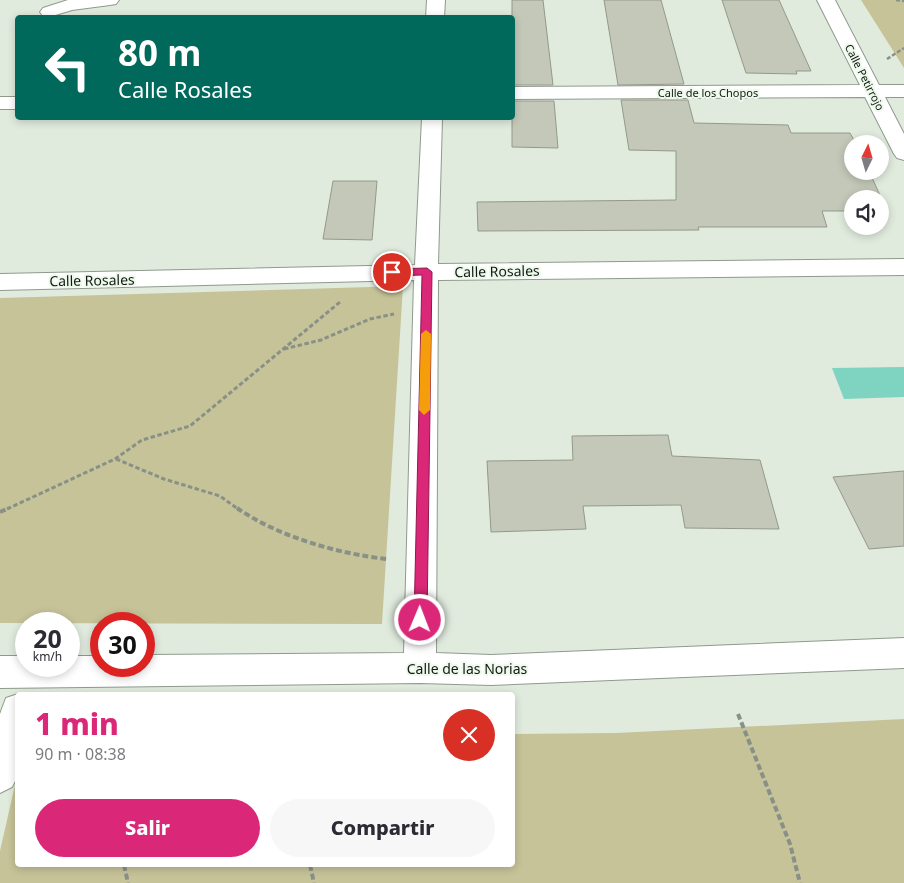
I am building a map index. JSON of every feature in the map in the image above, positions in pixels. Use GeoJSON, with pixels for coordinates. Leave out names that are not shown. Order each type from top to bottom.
{"type":"FeatureCollection","features":[{"type":"Feature","properties":{"kind":"street"},"geometry":{"type":"LineString","coordinates":[[49,12],[69,5],[110,0]]}},
{"type":"Feature","properties":{"kind":"street"},"geometry":{"type":"LineString","coordinates":[[435,15],[436,0]]}},
{"type":"Feature","properties":{"kind":"street","name":"Calle Petirrojo"},"geometry":{"type":"LineString","coordinates":[[826,0],[904,154]]}},
{"type":"Feature","properties":{"kind":"street","name":"Calle de los Chopos"},"geometry":{"type":"LineString","coordinates":[[515,93],[904,92]]}},
{"type":"Feature","properties":{"kind":"street"},"geometry":{"type":"LineString","coordinates":[[0,103],[15,103]]}},
{"type":"Feature","properties":{"kind":"street"},"geometry":{"type":"LineString","coordinates":[[420,668],[426,314],[432,120]]}},
{"type":"Feature","properties":{"kind":"street","name":"Calle Rosales"},"geometry":{"type":"LineString","coordinates":[[0,282],[374,272],[904,267]]}},
{"type":"Feature","properties":{"kind":"street","name":"Calle de las Norias"},"geometry":{"type":"LineString","coordinates":[[17,679],[420,668],[491,670],[904,653]]}},
{"type":"Feature","properties":{"kind":"street"},"geometry":{"type":"LineString","coordinates":[[0,775],[15,721]]}},
{"type":"Feature","properties":{"kind":"path"},"geometry":{"type":"LineString","coordinates":[[896,0],[904,1]]}},
{"type":"Feature","properties":{"kind":"path"},"geometry":{"type":"LineString","coordinates":[[0,512],[115,459],[142,440],[190,426],[343,299],[371,287],[374,272]]}},
{"type":"Feature","properties":{"kind":"path"},"geometry":{"type":"LineString","coordinates":[[281,350],[332,336],[365,319],[382,314],[426,314]]}},
{"type":"Feature","properties":{"kind":"path"},"geometry":{"type":"LineString","coordinates":[[115,459],[164,479],[220,496],[250,517],[312,543],[359,556],[422,563]]}},
{"type":"Feature","properties":{"kind":"path"},"geometry":{"type":"LineString","coordinates":[[738,714],[790,844],[800,883]]}},
{"type":"Feature","properties":{"kind":"path"},"geometry":{"type":"LineString","coordinates":[[124,867],[128,883]]}},
{"type":"Feature","properties":{"kind":"path"},"geometry":{"type":"LineString","coordinates":[[310,867],[314,883]]}},
{"type":"Feature","properties":{"kind":"shaded area"},"geometry":{"type":"Polygon","coordinates":[[[861,0],[904,0],[904,68],[861,0]]]}},
{"type":"Feature","properties":{"kind":"shaded area"},"geometry":{"type":"Polygon","coordinates":[[[403,286],[382,624],[155,623],[155,612],[90,612],[90,623],[80,623],[80,612],[15,612],[15,623],[0,623],[0,298],[403,286]]]}},
{"type":"Feature","properties":{"kind":"shaded area"},"geometry":{"type":"Polygon","coordinates":[[[904,719],[904,883],[0,883],[0,851],[15,785],[15,867],[515,867],[515,734],[616,733],[904,719]]]}},
{"type":"Feature","properties":{"kind":"water"},"geometry":{"type":"Polygon","coordinates":[[[904,367],[904,397],[844,399],[832,368],[904,367]]]}},
{"type":"Feature","properties":{"kind":"building"},"geometry":{"type":"Polygon","coordinates":[[[512,0],[543,0],[553,85],[515,85],[515,15],[512,15],[512,0]]]}},
{"type":"Feature","properties":{"kind":"building"},"geometry":{"type":"Polygon","coordinates":[[[604,0],[661,0],[684,84],[618,85],[604,0]]]}},
{"type":"Feature","properties":{"kind":"building"},"geometry":{"type":"Polygon","coordinates":[[[722,0],[779,0],[811,71],[796,71],[797,74],[746,73],[722,0]]]}},
{"type":"Feature","properties":{"kind":"building"},"geometry":{"type":"Polygon","coordinates":[[[621,100],[688,100],[694,123],[788,125],[791,133],[850,133],[851,135],[844,135],[844,180],[873,180],[878,190],[844,190],[844,211],[822,211],[827,227],[698,227],[699,230],[478,231],[477,202],[676,200],[676,151],[629,150],[621,100]]]}},
{"type":"Feature","properties":{"kind":"building"},"geometry":{"type":"Polygon","coordinates":[[[515,101],[554,101],[558,148],[512,147],[512,120],[515,120],[515,101]]]}},
{"type":"Feature","properties":{"kind":"building"},"geometry":{"type":"Polygon","coordinates":[[[333,181],[377,181],[372,240],[323,239],[333,181]]]}},
{"type":"Feature","properties":{"kind":"building"},"geometry":{"type":"Polygon","coordinates":[[[668,435],[672,456],[760,460],[779,529],[685,528],[681,505],[583,506],[586,529],[491,532],[487,461],[573,460],[572,436],[668,435]]]}},
{"type":"Feature","properties":{"kind":"building"},"geometry":{"type":"Polygon","coordinates":[[[904,471],[904,546],[869,549],[833,477],[904,471]]]}},
{"type":"Feature","properties":{"kind":"slow traffic"},"geometry":{"type":"LineString","coordinates":[[424,410],[426,334]]}},
{"type":"Feature","properties":{"kind":"route"},"geometry":{"type":"LineString","coordinates":[[392,272],[427,272],[420,620]]}}]}
